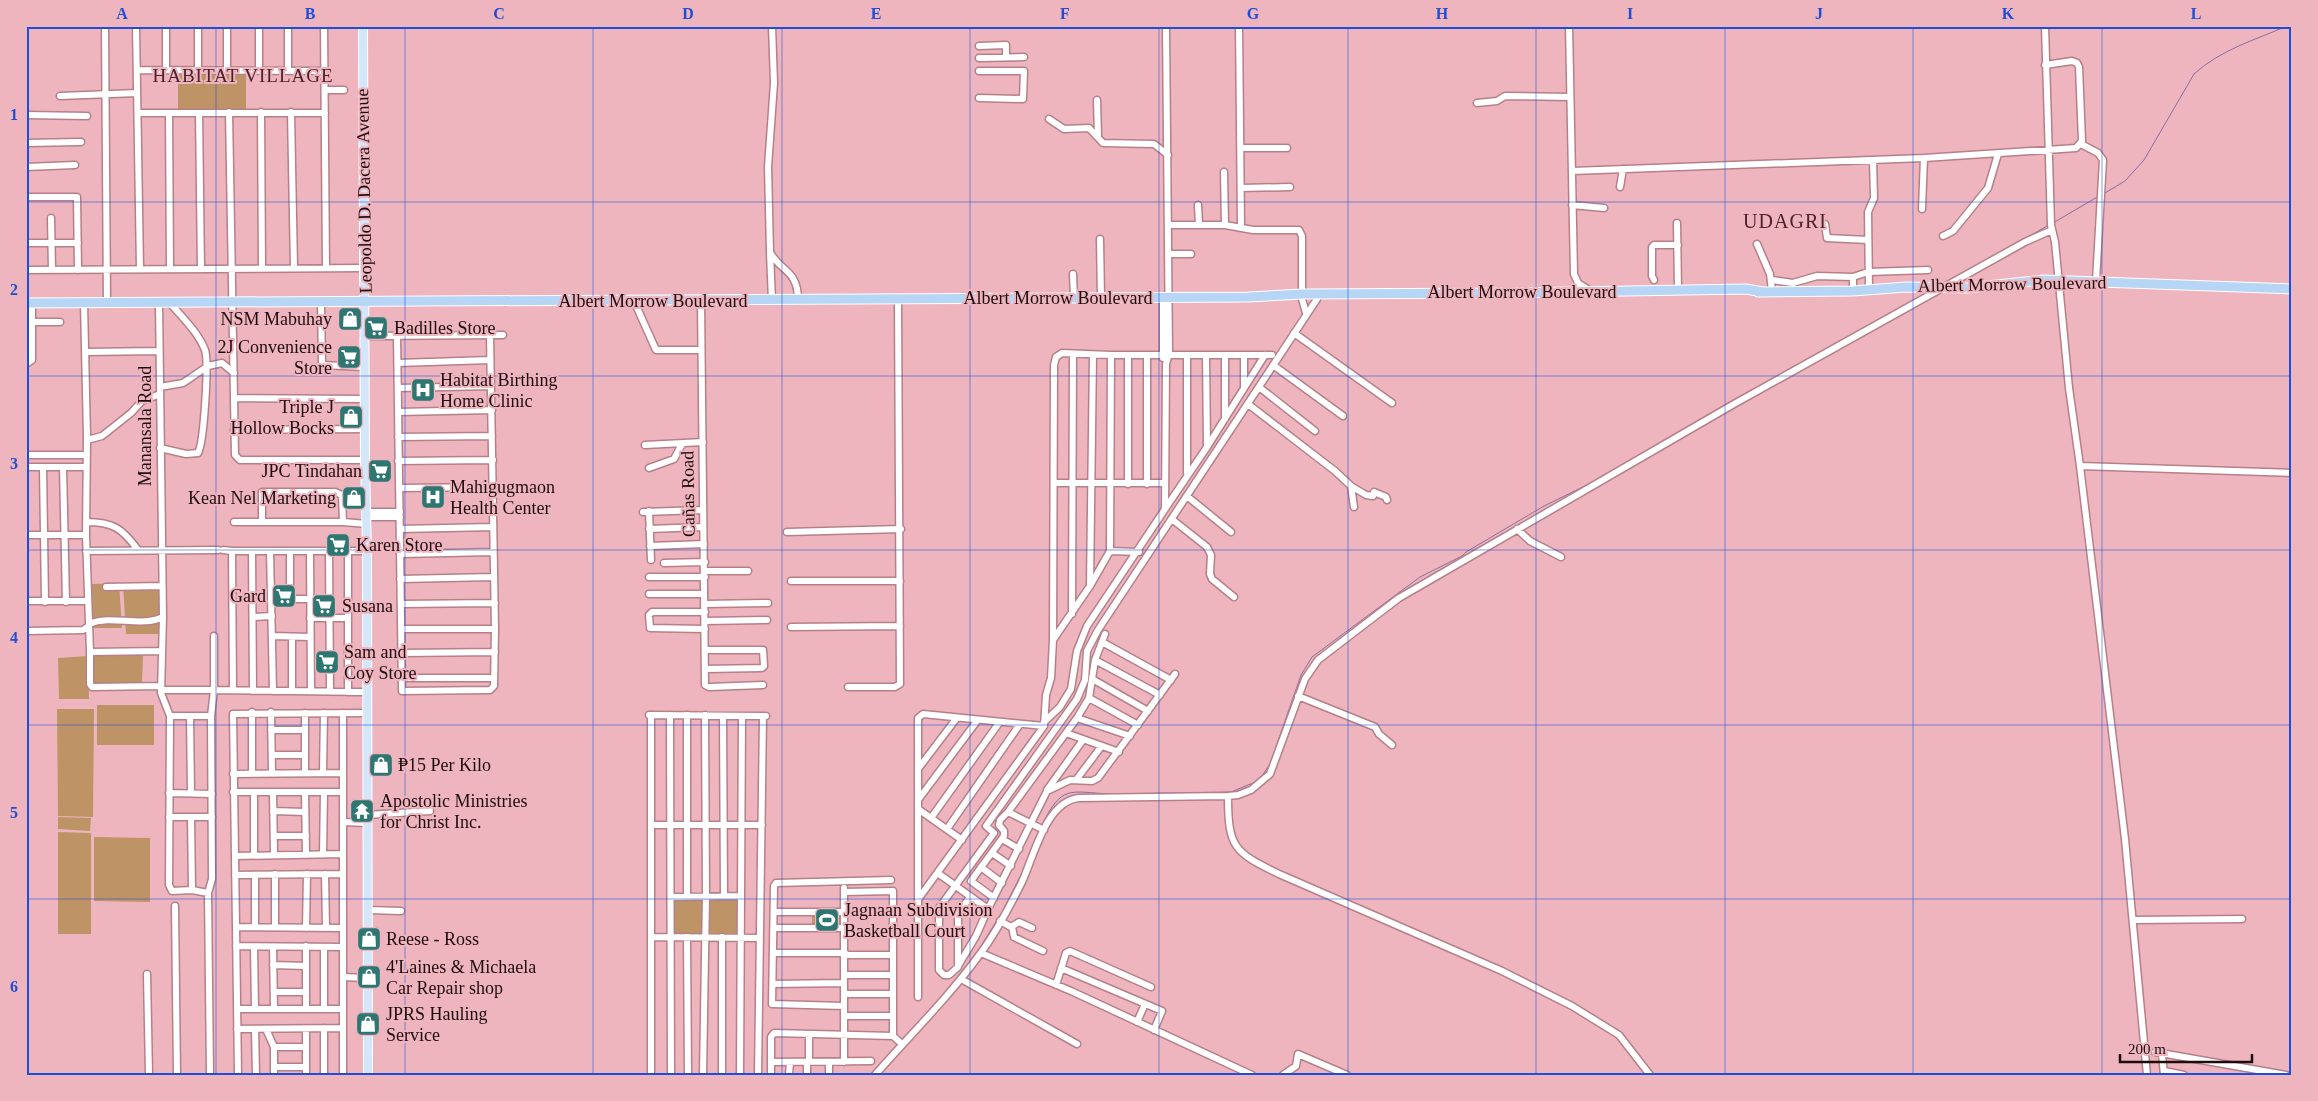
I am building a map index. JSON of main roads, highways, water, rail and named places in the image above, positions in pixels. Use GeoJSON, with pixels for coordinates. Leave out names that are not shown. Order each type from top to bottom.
{"type":"FeatureCollection","features":[{"type":"Feature","properties":{"kind":"highway","name":"Albert Morrow Boulevard"},"geometry":{"type":"LineString","coordinates":[[1302,296],[1317,299],[1746,294],[1853,291],[1868,288],[1980,287],[2029,280],[2292,289]]}},
{"type":"Feature","properties":{"kind":"highway","name":"Albert Morrow Boulevard"},"geometry":{"type":"LineString","coordinates":[[29,304],[1101,298],[1746,289],[1768,292]]}},
{"type":"Feature","properties":{"kind":"main road","name":"Leopoldo D. Dacera Avenue"},"geometry":{"type":"LineString","coordinates":[[362,26],[365,268],[364,429],[368,551],[368,1075]]}},
{"type":"Feature","properties":{"kind":"waterway"},"geometry":{"type":"LineString","coordinates":[[2105,193],[2125,181],[2144,160],[2194,74],[2226,52],[2287,26]]}},
{"type":"Feature","properties":{"kind":"waterway"},"geometry":{"type":"LineString","coordinates":[[2053,223],[2099,196]]}},
{"type":"Feature","properties":{"kind":"waterway"},"geometry":{"type":"LineString","coordinates":[[1947,282],[2049,225]]}},
{"type":"Feature","properties":{"kind":"waterway"},"geometry":{"type":"LineString","coordinates":[[1262,776],[1270,764],[1301,675],[1312,657],[1420,577],[1462,556],[1544,506],[1593,482],[1925,294]]}},
{"type":"Feature","properties":{"kind":"waterway"},"geometry":{"type":"LineString","coordinates":[[1114,794],[1231,792],[1258,781]]}},
{"type":"Feature","properties":{"kind":"waterway"},"geometry":{"type":"LineString","coordinates":[[1042,825],[1055,803],[1068,793],[1110,794]]}},
{"type":"Feature","properties":{"kind":"waterway"},"geometry":{"type":"LineString","coordinates":[[976,954],[1002,912],[1022,873]]}},
{"type":"Feature","properties":{"kind":"place","name":"NSM Mabuhay"},"geometry":{"type":"Point","coordinates":[350,319]}},
{"type":"Feature","properties":{"kind":"place","name":"Badilles Store"},"geometry":{"type":"Point","coordinates":[376,328]}},
{"type":"Feature","properties":{"kind":"place","name":"2J Convenience Store"},"geometry":{"type":"Point","coordinates":[349,357]}},
{"type":"Feature","properties":{"kind":"place","name":"Habitat Birthing Home Clinic"},"geometry":{"type":"Point","coordinates":[423,390]}},
{"type":"Feature","properties":{"kind":"place","name":"Triple J Hollow Bocks"},"geometry":{"type":"Point","coordinates":[351,417]}},
{"type":"Feature","properties":{"kind":"place","name":"JPC Tindahan"},"geometry":{"type":"Point","coordinates":[380,471]}},
{"type":"Feature","properties":{"kind":"place","name":"Mahigugmaon Health Center"},"geometry":{"type":"Point","coordinates":[433,497]}},
{"type":"Feature","properties":{"kind":"place","name":"Kean Nel Marketing"},"geometry":{"type":"Point","coordinates":[354,498]}},
{"type":"Feature","properties":{"kind":"place","name":"Karen Store"},"geometry":{"type":"Point","coordinates":[338,545]}},
{"type":"Feature","properties":{"kind":"place","name":"Gard"},"geometry":{"type":"Point","coordinates":[284,596]}},
{"type":"Feature","properties":{"kind":"place","name":"Susana"},"geometry":{"type":"Point","coordinates":[324,606]}},
{"type":"Feature","properties":{"kind":"place","name":"Sam and Coy Store"},"geometry":{"type":"Point","coordinates":[327,662]}},
{"type":"Feature","properties":{"kind":"place","name":"₱15 Per Kilo"},"geometry":{"type":"Point","coordinates":[381,765]}},
{"type":"Feature","properties":{"kind":"place","name":"Apostolic Ministries for Christ Inc."},"geometry":{"type":"Point","coordinates":[362,811]}},
{"type":"Feature","properties":{"kind":"place","name":"Jagnaan Subdivision Basketball Court"},"geometry":{"type":"Point","coordinates":[827,920]}},
{"type":"Feature","properties":{"kind":"place","name":"Reese - Ross"},"geometry":{"type":"Point","coordinates":[369,939]}},
{"type":"Feature","properties":{"kind":"place","name":"4'Laines & Michaela Car Repair shop"},"geometry":{"type":"Point","coordinates":[369,977]}},
{"type":"Feature","properties":{"kind":"place","name":"JPRS Hauling Service"},"geometry":{"type":"Point","coordinates":[368,1024]}},
{"type":"Feature","properties":{"kind":"district","name":"HABITAT VILLAGE"},"geometry":{"type":"Point","coordinates":[243,75]}},
{"type":"Feature","properties":{"kind":"district","name":"UDAGRI"},"geometry":{"type":"Point","coordinates":[1785,221]}}]}
